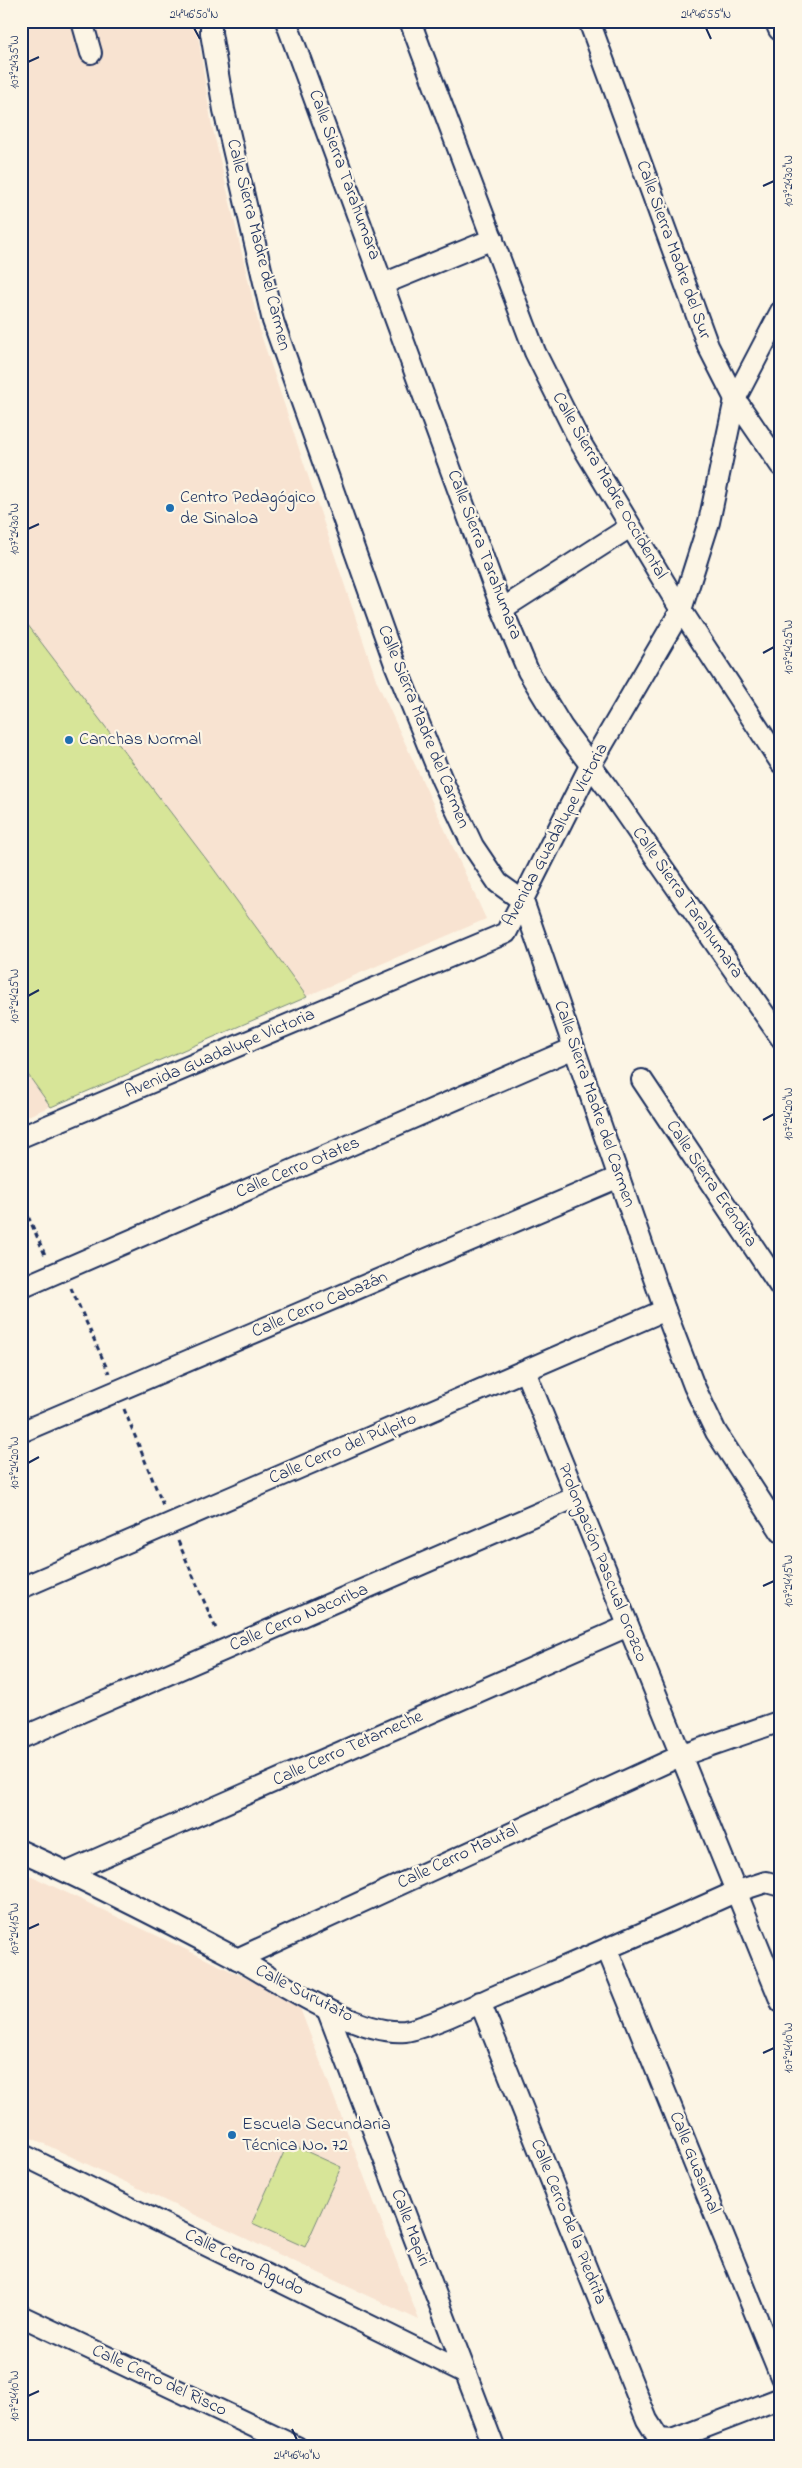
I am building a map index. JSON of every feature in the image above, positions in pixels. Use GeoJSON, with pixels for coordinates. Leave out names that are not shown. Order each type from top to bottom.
{"type":"FeatureCollection","features":[{"type":"Feature","properties":{"kind":"main road"},"geometry":{"type":"LineString","coordinates":[[778,21],[781,28]]}},
{"type":"Feature","properties":{"kind":"street"},"geometry":{"type":"LineString","coordinates":[[82,21],[91,53]]}},
{"type":"Feature","properties":{"kind":"street","name":"Calle Sierra Madre del Carmen"},"geometry":{"type":"LineString","coordinates":[[211,21],[224,110],[273,321],[395,664],[442,780],[473,846],[498,883],[523,900],[665,1310],[694,1386],[716,1432],[781,1532]]}},
{"type":"Feature","properties":{"kind":"street","name":"Calle Sierra Tarahumara"},"geometry":{"type":"LineString","coordinates":[[286,21],[502,609],[528,671],[562,728],[781,1038]]}},
{"type":"Feature","properties":{"kind":"street","name":"Calle Sierra Madre Occidental"},"geometry":{"type":"LineString","coordinates":[[410,21],[535,352],[580,442],[630,527],[681,610],[781,763]]}},
{"type":"Feature","properties":{"kind":"street","name":"Calle Sierra Madre del Sur"},"geometry":{"type":"LineString","coordinates":[[589,21],[708,346],[735,399],[781,466]]}},
{"type":"Feature","properties":{"kind":"street"},"geometry":{"type":"LineString","coordinates":[[384,284],[493,239]]}},
{"type":"Feature","properties":{"kind":"street","name":"Avenida Guadalupe Victoria"},"geometry":{"type":"LineString","coordinates":[[21,1137],[506,933],[590,766],[681,610],[709,522],[735,399],[781,311]]}},
{"type":"Feature","properties":{"kind":"street"},"geometry":{"type":"LineString","coordinates":[[502,609],[630,527]]}},
{"type":"Feature","properties":{"kind":"street","name":"Calle Cerro Otates"},"geometry":{"type":"LineString","coordinates":[[21,1288],[574,1048]]}},
{"type":"Feature","properties":{"kind":"street","name":"Calle Sierra Eréndira"},"geometry":{"type":"LineString","coordinates":[[642,1080],[781,1288]]}},
{"type":"Feature","properties":{"kind":"street","name":"Calle Cerro Cabazán"},"geometry":{"type":"LineString","coordinates":[[21,1432],[619,1177]]}},
{"type":"Feature","properties":{"kind":"street","name":"Calle Cerro del Púlpito"},"geometry":{"type":"LineString","coordinates":[[21,1588],[665,1310]]}},
{"type":"Feature","properties":{"kind":"street","name":"Prolongación Pascual Orozco"},"geometry":{"type":"LineString","coordinates":[[525,1371],[781,2002]]}},
{"type":"Feature","properties":{"kind":"street","name":"Calle Cerro Nacoriba"},"geometry":{"type":"LineString","coordinates":[[21,1738],[576,1498]]}},
{"type":"Feature","properties":{"kind":"street","name":"Calle Cerro Tetameche"},"geometry":{"type":"LineString","coordinates":[[68,1872],[628,1626]]}},
{"type":"Feature","properties":{"kind":"street","name":"Calle Cerro Mautal"},"geometry":{"type":"LineString","coordinates":[[236,1958],[680,1756],[781,1721]]}},
{"type":"Feature","properties":{"kind":"street","name":"Calle Surutato"},"geometry":{"type":"LineString","coordinates":[[21,1851],[68,1872],[236,1958],[327,2010],[362,2024],[405,2031],[607,1949],[735,1892],[766,1882],[781,1886]]}},
{"type":"Feature","properties":{"kind":"street","name":"Calle Guasimal"},"geometry":{"type":"LineString","coordinates":[[607,1949],[781,2377]]}},
{"type":"Feature","properties":{"kind":"street","name":"Calle Cerro de la Piedrita"},"geometry":{"type":"LineString","coordinates":[[480,2002],[647,2420],[659,2439],[672,2440],[781,2398]]}},
{"type":"Feature","properties":{"kind":"street","name":"Calle Mapiri"},"geometry":{"type":"LineString","coordinates":[[327,2010],[494,2447]]}},
{"type":"Feature","properties":{"kind":"street","name":"Calle Cerro Agudo"},"geometry":{"type":"LineString","coordinates":[[21,2154],[466,2373]]}},
{"type":"Feature","properties":{"kind":"street","name":"Calle Cerro del Risco"},"geometry":{"type":"LineString","coordinates":[[21,2316],[296,2447]]}},
{"type":"Feature","properties":{"kind":"path"},"geometry":{"type":"LineString","coordinates":[[21,1200],[54,1274],[69,1284],[117,1392],[170,1524],[225,1650]]}},
{"type":"Feature","properties":{"kind":"shaded area","name":"Centro Pedagógico de Sinaloa"},"geometry":{"type":"Polygon","coordinates":[[[21,21],[196,21],[211,121],[261,335],[377,682],[486,919],[21,1119],[21,21]]]}},
{"type":"Feature","properties":{"kind":"shaded area"},"geometry":{"type":"Polygon","coordinates":[[[21,1871],[298,2003],[419,2320],[21,2133],[21,1871]]]}},
{"type":"Feature","properties":{"kind":"green space","name":"Canchas Normal"},"geometry":{"type":"Polygon","coordinates":[[[21,616],[210,864],[307,997],[51,1107],[21,1065],[21,616]]]}},
{"type":"Feature","properties":{"kind":"green space"},"geometry":{"type":"Polygon","coordinates":[[[288,2143],[341,2167],[305,2247],[252,2223],[288,2143]]]}},
{"type":"Feature","properties":{"kind":"place","name":"Centro Pedagógico de Sinaloa"},"geometry":{"type":"Point","coordinates":[170,508]}},
{"type":"Feature","properties":{"kind":"place","name":"Canchas Normal"},"geometry":{"type":"Point","coordinates":[69,740]}},
{"type":"Feature","properties":{"kind":"place","name":"Escuela Secundaria Técnica No. 72"},"geometry":{"type":"Point","coordinates":[232,2135]}}]}
